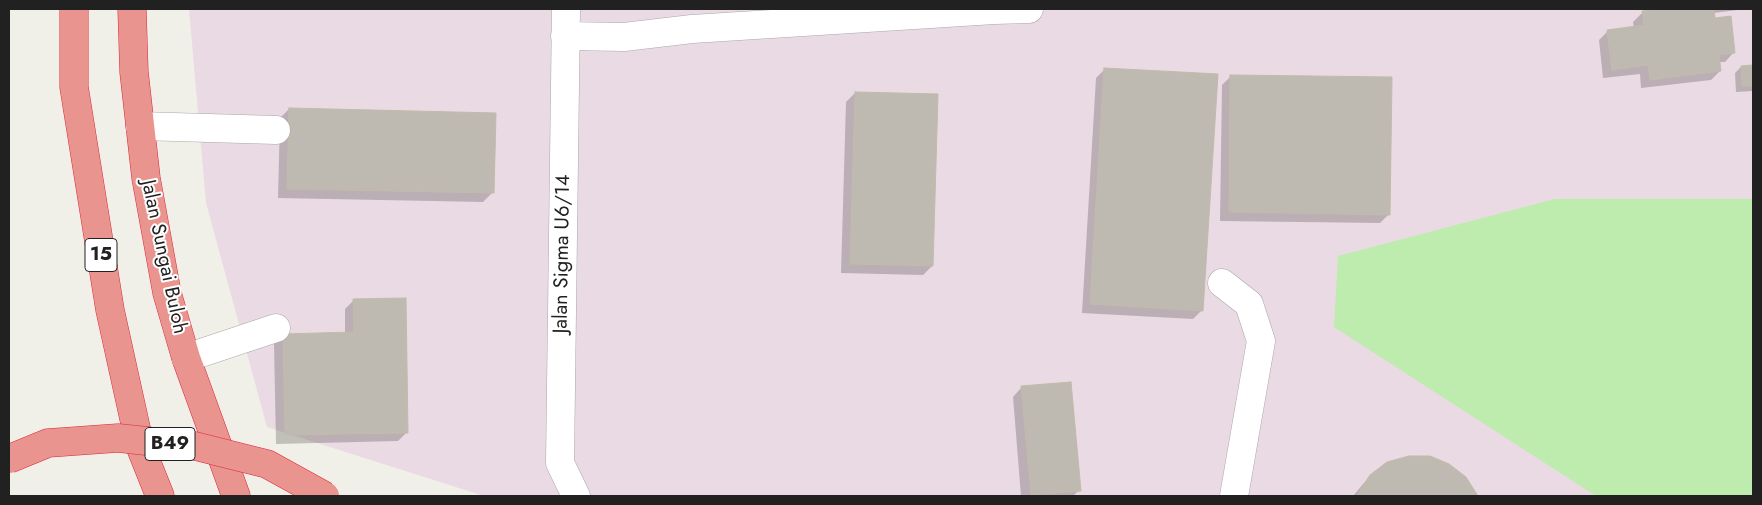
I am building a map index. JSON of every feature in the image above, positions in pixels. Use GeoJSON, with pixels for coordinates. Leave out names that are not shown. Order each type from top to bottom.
{"type":"FeatureCollection","features":[{"type":"Feature","properties":{"kind":"highway","name":"15"},"geometry":{"type":"LineString","coordinates":[[74,9],[74,87],[110,310],[140,446],[160,496]]}},
{"type":"Feature","properties":{"kind":"highway","name":"Jalan Sungai Buloh"},"geometry":{"type":"LineString","coordinates":[[132,9],[134,72],[146,178],[167,293],[186,358],[236,496]]}},
{"type":"Feature","properties":{"kind":"highway","name":"B49"},"geometry":{"type":"LineString","coordinates":[[9,459],[48,443],[108,438],[195,446],[267,464],[325,496]]}},
{"type":"Feature","properties":{"kind":"street","name":"Jalan Sigma U6/14"},"geometry":{"type":"LineString","coordinates":[[566,9],[560,463],[576,496]]}},
{"type":"Feature","properties":{"kind":"street"},"geometry":{"type":"LineString","coordinates":[[565,36],[624,37],[692,29],[994,9],[1029,9]]}},
{"type":"Feature","properties":{"kind":"street"},"geometry":{"type":"LineString","coordinates":[[140,126],[276,130]]}},
{"type":"Feature","properties":{"kind":"street"},"geometry":{"type":"LineString","coordinates":[[1222,283],[1249,304],[1260,341],[1234,496]]}},
{"type":"Feature","properties":{"kind":"street"},"geometry":{"type":"LineString","coordinates":[[186,358],[276,328]]}},
{"type":"Feature","properties":{"kind":"shaded area"},"geometry":{"type":"Polygon","coordinates":[[[189,9],[1753,9],[1753,496],[484,496],[267,427],[206,203],[189,9]]]}},
{"type":"Feature","properties":{"kind":"green space"},"geometry":{"type":"Polygon","coordinates":[[[1555,199],[1753,199],[1753,496],[1596,496],[1334,327],[1338,256],[1555,199]]]}},
{"type":"Feature","properties":{"kind":"building"},"geometry":{"type":"Polygon","coordinates":[[[1714,9],[1715,18],[1731,16],[1735,53],[1719,55],[1721,71],[1650,80],[1648,65],[1612,70],[1607,30],[1644,25],[1642,11],[1714,9]]]}},
{"type":"Feature","properties":{"kind":"building"},"geometry":{"type":"Polygon","coordinates":[[[1753,65],[1753,86],[1742,86],[1741,66],[1753,65]]]}},
{"type":"Feature","properties":{"kind":"building"},"geometry":{"type":"Polygon","coordinates":[[[1104,68],[1218,74],[1203,311],[1090,304],[1104,68]]]}},
{"type":"Feature","properties":{"kind":"building"},"geometry":{"type":"Polygon","coordinates":[[[1230,75],[1392,77],[1390,215],[1229,212],[1230,75]]]}},
{"type":"Feature","properties":{"kind":"building"},"geometry":{"type":"Polygon","coordinates":[[[855,92],[938,94],[933,266],[850,264],[855,92]]]}},
{"type":"Feature","properties":{"kind":"building"},"geometry":{"type":"Polygon","coordinates":[[[289,108],[496,113],[494,193],[287,189],[289,108]]]}},
{"type":"Feature","properties":{"kind":"building"},"geometry":{"type":"Polygon","coordinates":[[[406,298],[408,433],[285,435],[283,334],[354,332],[353,299],[406,298]]]}},
{"type":"Feature","properties":{"kind":"building"},"geometry":{"type":"Polygon","coordinates":[[[1071,382],[1081,491],[1031,495],[1021,386],[1071,382]]]}},
{"type":"Feature","properties":{"kind":"building"},"geometry":{"type":"Polygon","coordinates":[[[1409,456],[1430,456],[1449,464],[1466,477],[1478,496],[1357,496],[1370,475],[1387,462],[1409,456]]]}}]}
